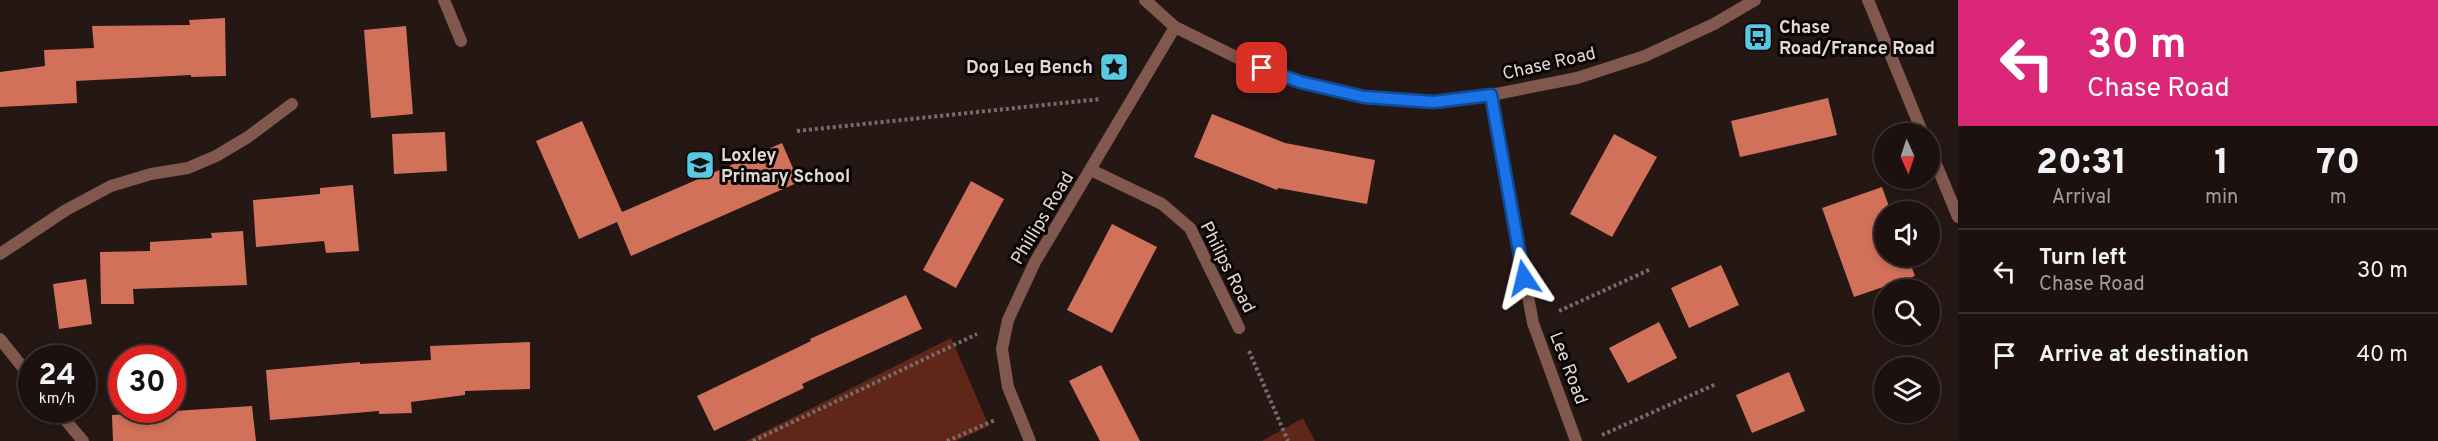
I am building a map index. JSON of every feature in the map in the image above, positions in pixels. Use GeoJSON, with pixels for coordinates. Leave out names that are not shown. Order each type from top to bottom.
{"type":"FeatureCollection","features":[{"type":"Feature","properties":{"kind":"street"},"geometry":{"type":"LineString","coordinates":[[444,0],[461,40]]}},
{"type":"Feature","properties":{"kind":"street","name":"Chase Road"},"geometry":{"type":"LineString","coordinates":[[1145,0],[1175,27],[1244,61],[1300,82],[1364,97],[1434,102],[1491,95],[1577,78],[1645,56],[1714,24],[1755,0]]}},
{"type":"Feature","properties":{"kind":"street"},"geometry":{"type":"LineString","coordinates":[[1868,0],[1918,123]]}},
{"type":"Feature","properties":{"kind":"street","name":"Phillips Road"},"geometry":{"type":"LineString","coordinates":[[1030,441],[1008,387],[1002,349],[1008,320],[1035,262],[1175,27]]}},
{"type":"Feature","properties":{"kind":"street","name":"Lee Road"},"geometry":{"type":"LineString","coordinates":[[1491,95],[1533,323],[1576,441]]}},
{"type":"Feature","properties":{"kind":"street"},"geometry":{"type":"LineString","coordinates":[[0,254],[66,210],[111,186],[151,174],[188,168],[216,156],[248,137],[292,104]]}},
{"type":"Feature","properties":{"kind":"street","name":"Philips Road"},"geometry":{"type":"LineString","coordinates":[[1091,170],[1162,204],[1190,228],[1239,328]]}},
{"type":"Feature","properties":{"kind":"street"},"geometry":{"type":"LineString","coordinates":[[1940,174],[1958,217]]}},
{"type":"Feature","properties":{"kind":"street"},"geometry":{"type":"LineString","coordinates":[[0,339],[18,362]]}},
{"type":"Feature","properties":{"kind":"street"},"geometry":{"type":"LineString","coordinates":[[68,423],[83,441]]}},
{"type":"Feature","properties":{"kind":"path"},"geometry":{"type":"LineString","coordinates":[[797,131],[1135,96]]}},
{"type":"Feature","properties":{"kind":"path"},"geometry":{"type":"LineString","coordinates":[[1533,323],[1651,269]]}},
{"type":"Feature","properties":{"kind":"path"},"geometry":{"type":"LineString","coordinates":[[753,441],[1008,320]]}},
{"type":"Feature","properties":{"kind":"path"},"geometry":{"type":"LineString","coordinates":[[1239,328],[1288,441]]}},
{"type":"Feature","properties":{"kind":"path"},"geometry":{"type":"LineString","coordinates":[[1599,436],[1716,384]]}},
{"type":"Feature","properties":{"kind":"path"},"geometry":{"type":"LineString","coordinates":[[947,441],[1017,410]]}},
{"type":"Feature","properties":{"kind":"shaded area"},"geometry":{"type":"Polygon","coordinates":[[[951,338],[989,426],[956,441],[746,441],[951,338]]]}},
{"type":"Feature","properties":{"kind":"shaded area"},"geometry":{"type":"Polygon","coordinates":[[[1303,418],[1315,441],[1262,441],[1303,418]]]}},
{"type":"Feature","properties":{"kind":"building"},"geometry":{"type":"Polygon","coordinates":[[[225,18],[226,76],[191,77],[191,75],[76,81],[77,103],[0,107],[0,72],[45,66],[44,50],[94,48],[92,26],[190,25],[189,20],[225,18]]]}},
{"type":"Feature","properties":{"kind":"building"},"geometry":{"type":"Polygon","coordinates":[[[406,26],[413,114],[371,118],[364,30],[406,26]]]}},
{"type":"Feature","properties":{"kind":"building"},"geometry":{"type":"Polygon","coordinates":[[[1828,98],[1837,135],[1740,157],[1731,121],[1828,98]]]}},
{"type":"Feature","properties":{"kind":"building"},"geometry":{"type":"Polygon","coordinates":[[[1212,114],[1285,143],[1375,160],[1367,204],[1278,188],[1277,190],[1194,157],[1212,114]]]}},
{"type":"Feature","properties":{"kind":"building"},"geometry":{"type":"Polygon","coordinates":[[[582,121],[622,212],[782,143],[799,182],[631,256],[617,222],[579,239],[536,141],[582,121]]]}},
{"type":"Feature","properties":{"kind":"building"},"geometry":{"type":"Polygon","coordinates":[[[445,132],[447,171],[394,174],[392,134],[445,132]]]}},
{"type":"Feature","properties":{"kind":"building"},"geometry":{"type":"Polygon","coordinates":[[[1614,134],[1657,157],[1612,237],[1570,214],[1614,134]]]}},
{"type":"Feature","properties":{"kind":"building"},"geometry":{"type":"Polygon","coordinates":[[[971,181],[1004,199],[956,288],[923,270],[971,181]]]}},
{"type":"Feature","properties":{"kind":"building"},"geometry":{"type":"Polygon","coordinates":[[[353,185],[359,251],[326,253],[324,241],[256,247],[253,200],[320,194],[320,188],[353,185]]]}},
{"type":"Feature","properties":{"kind":"building"},"geometry":{"type":"Polygon","coordinates":[[[1876,189],[1883,189],[1887,201],[1874,201],[1874,267],[1912,267],[1915,276],[1906,279],[1874,279],[1874,290],[1854,297],[1822,208],[1876,189]]]}},
{"type":"Feature","properties":{"kind":"building"},"geometry":{"type":"Polygon","coordinates":[[[1112,224],[1157,247],[1112,333],[1067,310],[1112,224]]]}},
{"type":"Feature","properties":{"kind":"building"},"geometry":{"type":"Polygon","coordinates":[[[243,231],[247,285],[133,289],[134,304],[101,304],[100,252],[150,251],[150,242],[212,238],[211,233],[243,231]]]}},
{"type":"Feature","properties":{"kind":"building"},"geometry":{"type":"Polygon","coordinates":[[[1721,265],[1739,305],[1689,328],[1671,288],[1721,265]]]}},
{"type":"Feature","properties":{"kind":"building"},"geometry":{"type":"Polygon","coordinates":[[[86,279],[92,324],[59,329],[53,284],[86,279]]]}},
{"type":"Feature","properties":{"kind":"building"},"geometry":{"type":"Polygon","coordinates":[[[906,295],[922,329],[802,384],[804,388],[714,431],[697,396],[811,341],[810,339],[906,295]]]}},
{"type":"Feature","properties":{"kind":"building"},"geometry":{"type":"Polygon","coordinates":[[[1659,322],[1677,358],[1628,383],[1609,348],[1659,322]]]}},
{"type":"Feature","properties":{"kind":"building"},"geometry":{"type":"Polygon","coordinates":[[[530,342],[530,389],[465,391],[465,395],[411,402],[412,413],[379,414],[379,411],[270,420],[266,370],[360,362],[360,364],[431,360],[430,346],[530,342]]]}},
{"type":"Feature","properties":{"kind":"building"},"geometry":{"type":"Polygon","coordinates":[[[1101,365],[1140,441],[1100,441],[1069,381],[1101,365]]]}},
{"type":"Feature","properties":{"kind":"building"},"geometry":{"type":"Polygon","coordinates":[[[1789,372],[1805,411],[1752,433],[1736,395],[1789,372]]]}},
{"type":"Feature","properties":{"kind":"building"},"geometry":{"type":"Polygon","coordinates":[[[252,406],[256,441],[113,441],[112,423],[186,423],[186,410],[252,406]]]}},
{"type":"Feature","properties":{"kind":"place","name":"Chase Road/France Road"},"geometry":{"type":"Point","coordinates":[1758,37]}},
{"type":"Feature","properties":{"kind":"place","name":"Dog Leg Bench"},"geometry":{"type":"Point","coordinates":[1114,67]}},
{"type":"Feature","properties":{"kind":"place","name":"Loxley Primary School"},"geometry":{"type":"Point","coordinates":[700,165]}},
{"type":"Feature","properties":{"kind":"route"},"geometry":{"type":"LineString","coordinates":[[1262,68],[1300,82],[1364,97],[1434,102],[1491,95],[1524,278]]}}]}
